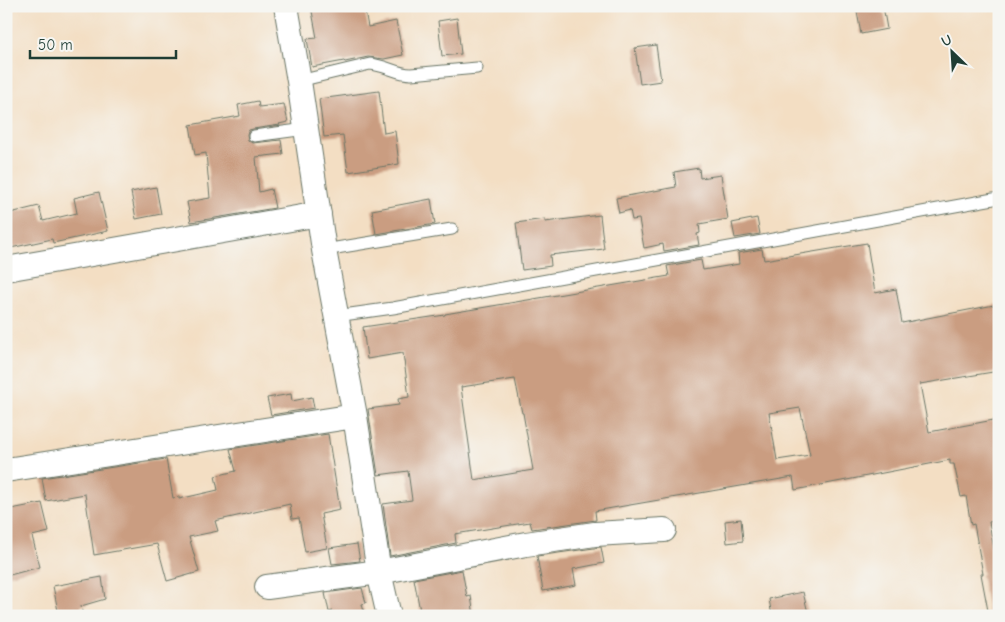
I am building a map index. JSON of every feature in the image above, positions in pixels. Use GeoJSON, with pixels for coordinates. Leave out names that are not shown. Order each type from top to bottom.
{"type":"FeatureCollection","features":[{"type":"Feature","properties":{"kind":"street"},"geometry":{"type":"LineString","coordinates":[[286,6],[324,250],[355,416],[379,572],[389,616]]}},
{"type":"Feature","properties":{"kind":"street"},"geometry":{"type":"LineString","coordinates":[[6,269],[319,214]]}},
{"type":"Feature","properties":{"kind":"street"},"geometry":{"type":"LineString","coordinates":[[6,470],[355,416]]}},
{"type":"Feature","properties":{"kind":"street"},"geometry":{"type":"LineString","coordinates":[[267,587],[379,572],[526,544],[595,534],[664,530]]}},
{"type":"Feature","properties":{"kind":"lane"},"geometry":{"type":"LineString","coordinates":[[299,82],[370,64],[411,74],[477,68]]}},
{"type":"Feature","properties":{"kind":"lane"},"geometry":{"type":"LineString","coordinates":[[254,136],[306,129]]}},
{"type":"Feature","properties":{"kind":"lane"},"geometry":{"type":"LineString","coordinates":[[336,316],[393,308],[999,198]]}},
{"type":"Feature","properties":{"kind":"lane"},"geometry":{"type":"LineString","coordinates":[[324,250],[452,229]]}},
{"type":"Feature","properties":{"kind":"building"},"geometry":{"type":"Polygon","coordinates":[[[311,6],[364,6],[368,27],[396,21],[403,55],[384,59],[368,57],[312,67],[307,39],[317,38],[311,6]]]}},
{"type":"Feature","properties":{"kind":"building"},"geometry":{"type":"Polygon","coordinates":[[[856,6],[883,6],[887,29],[861,34],[856,6]]]}},
{"type":"Feature","properties":{"kind":"building"},"geometry":{"type":"Polygon","coordinates":[[[457,18],[461,54],[442,56],[438,21],[457,18]]]}},
{"type":"Feature","properties":{"kind":"building"},"geometry":{"type":"Polygon","coordinates":[[[656,45],[661,81],[640,84],[635,48],[656,45]]]}},
{"type":"Feature","properties":{"kind":"building"},"geometry":{"type":"Polygon","coordinates":[[[379,91],[384,133],[395,131],[399,164],[348,172],[343,135],[324,137],[319,99],[379,91]]]}},
{"type":"Feature","properties":{"kind":"building"},"geometry":{"type":"Polygon","coordinates":[[[258,101],[259,107],[284,104],[288,122],[249,130],[247,134],[248,140],[252,143],[281,140],[283,154],[256,157],[259,192],[271,189],[275,208],[191,222],[187,202],[210,198],[206,153],[195,155],[190,125],[240,116],[238,105],[258,101]]]}},
{"type":"Feature","properties":{"kind":"building"},"geometry":{"type":"Polygon","coordinates":[[[699,168],[700,178],[721,175],[728,219],[699,224],[700,233],[697,234],[699,245],[664,251],[663,244],[644,248],[639,219],[632,220],[630,210],[619,213],[616,198],[676,187],[674,172],[699,168]]]}},
{"type":"Feature","properties":{"kind":"building"},"geometry":{"type":"Polygon","coordinates":[[[156,187],[161,214],[136,219],[131,192],[156,187]]]}},
{"type":"Feature","properties":{"kind":"building"},"geometry":{"type":"Polygon","coordinates":[[[99,192],[108,231],[53,243],[52,239],[6,249],[6,214],[39,206],[43,221],[77,213],[74,198],[99,192]]]}},
{"type":"Feature","properties":{"kind":"building"},"geometry":{"type":"Polygon","coordinates":[[[431,199],[435,224],[376,234],[372,210],[431,199]]]}},
{"type":"Feature","properties":{"kind":"building"},"geometry":{"type":"Polygon","coordinates":[[[600,215],[604,249],[550,255],[551,266],[522,270],[516,223],[545,219],[545,222],[600,215]]]}},
{"type":"Feature","properties":{"kind":"building"},"geometry":{"type":"Polygon","coordinates":[[[757,218],[760,234],[735,238],[732,223],[757,218]]]}},
{"type":"Feature","properties":{"kind":"building"},"geometry":{"type":"Polygon","coordinates":[[[867,243],[875,293],[896,289],[902,323],[999,304],[999,371],[920,384],[929,432],[999,419],[999,520],[989,522],[999,576],[999,616],[989,616],[974,524],[971,525],[966,496],[961,497],[954,464],[950,464],[950,460],[795,490],[793,477],[595,511],[596,520],[532,529],[530,522],[455,534],[456,543],[390,556],[383,504],[412,500],[408,471],[378,475],[368,409],[399,405],[398,399],[409,397],[403,353],[367,359],[363,327],[445,315],[669,276],[667,266],[701,260],[703,270],[739,264],[738,253],[762,249],[764,260],[867,243]],[[515,379],[461,387],[474,480],[533,470],[515,379]],[[800,408],[769,413],[777,460],[810,455],[800,408]]]}},
{"type":"Feature","properties":{"kind":"building"},"geometry":{"type":"Polygon","coordinates":[[[291,394],[292,401],[312,397],[314,408],[271,415],[267,398],[291,394]]]}},
{"type":"Feature","properties":{"kind":"building"},"geometry":{"type":"Polygon","coordinates":[[[328,434],[340,510],[321,514],[327,548],[305,552],[299,518],[292,519],[290,504],[215,521],[218,531],[189,537],[199,572],[167,581],[157,544],[94,555],[85,494],[46,501],[42,478],[166,459],[173,498],[179,497],[179,499],[218,490],[215,476],[236,471],[230,449],[328,434]]]}},
{"type":"Feature","properties":{"kind":"building"},"geometry":{"type":"Polygon","coordinates":[[[42,503],[49,532],[32,536],[40,567],[6,576],[6,533],[11,532],[6,510],[42,503]]]}},
{"type":"Feature","properties":{"kind":"building"},"geometry":{"type":"Polygon","coordinates":[[[741,519],[743,541],[727,543],[725,521],[741,519]]]}},
{"type":"Feature","properties":{"kind":"building"},"geometry":{"type":"Polygon","coordinates":[[[357,544],[360,561],[332,564],[329,548],[357,544]]]}},
{"type":"Feature","properties":{"kind":"building"},"geometry":{"type":"Polygon","coordinates":[[[601,547],[604,563],[573,569],[576,585],[543,591],[537,556],[601,547]]]}},
{"type":"Feature","properties":{"kind":"building"},"geometry":{"type":"Polygon","coordinates":[[[462,570],[467,597],[471,596],[474,616],[421,616],[414,579],[462,570]]]}},
{"type":"Feature","properties":{"kind":"building"},"geometry":{"type":"Polygon","coordinates":[[[102,577],[105,599],[81,606],[83,616],[59,616],[53,586],[102,577]]]}},
{"type":"Feature","properties":{"kind":"building"},"geometry":{"type":"Polygon","coordinates":[[[362,588],[366,603],[362,604],[365,616],[334,616],[333,611],[329,612],[325,593],[362,588]]]}},
{"type":"Feature","properties":{"kind":"building"},"geometry":{"type":"Polygon","coordinates":[[[803,592],[808,613],[794,616],[772,616],[769,599],[803,592]]]}}]}
